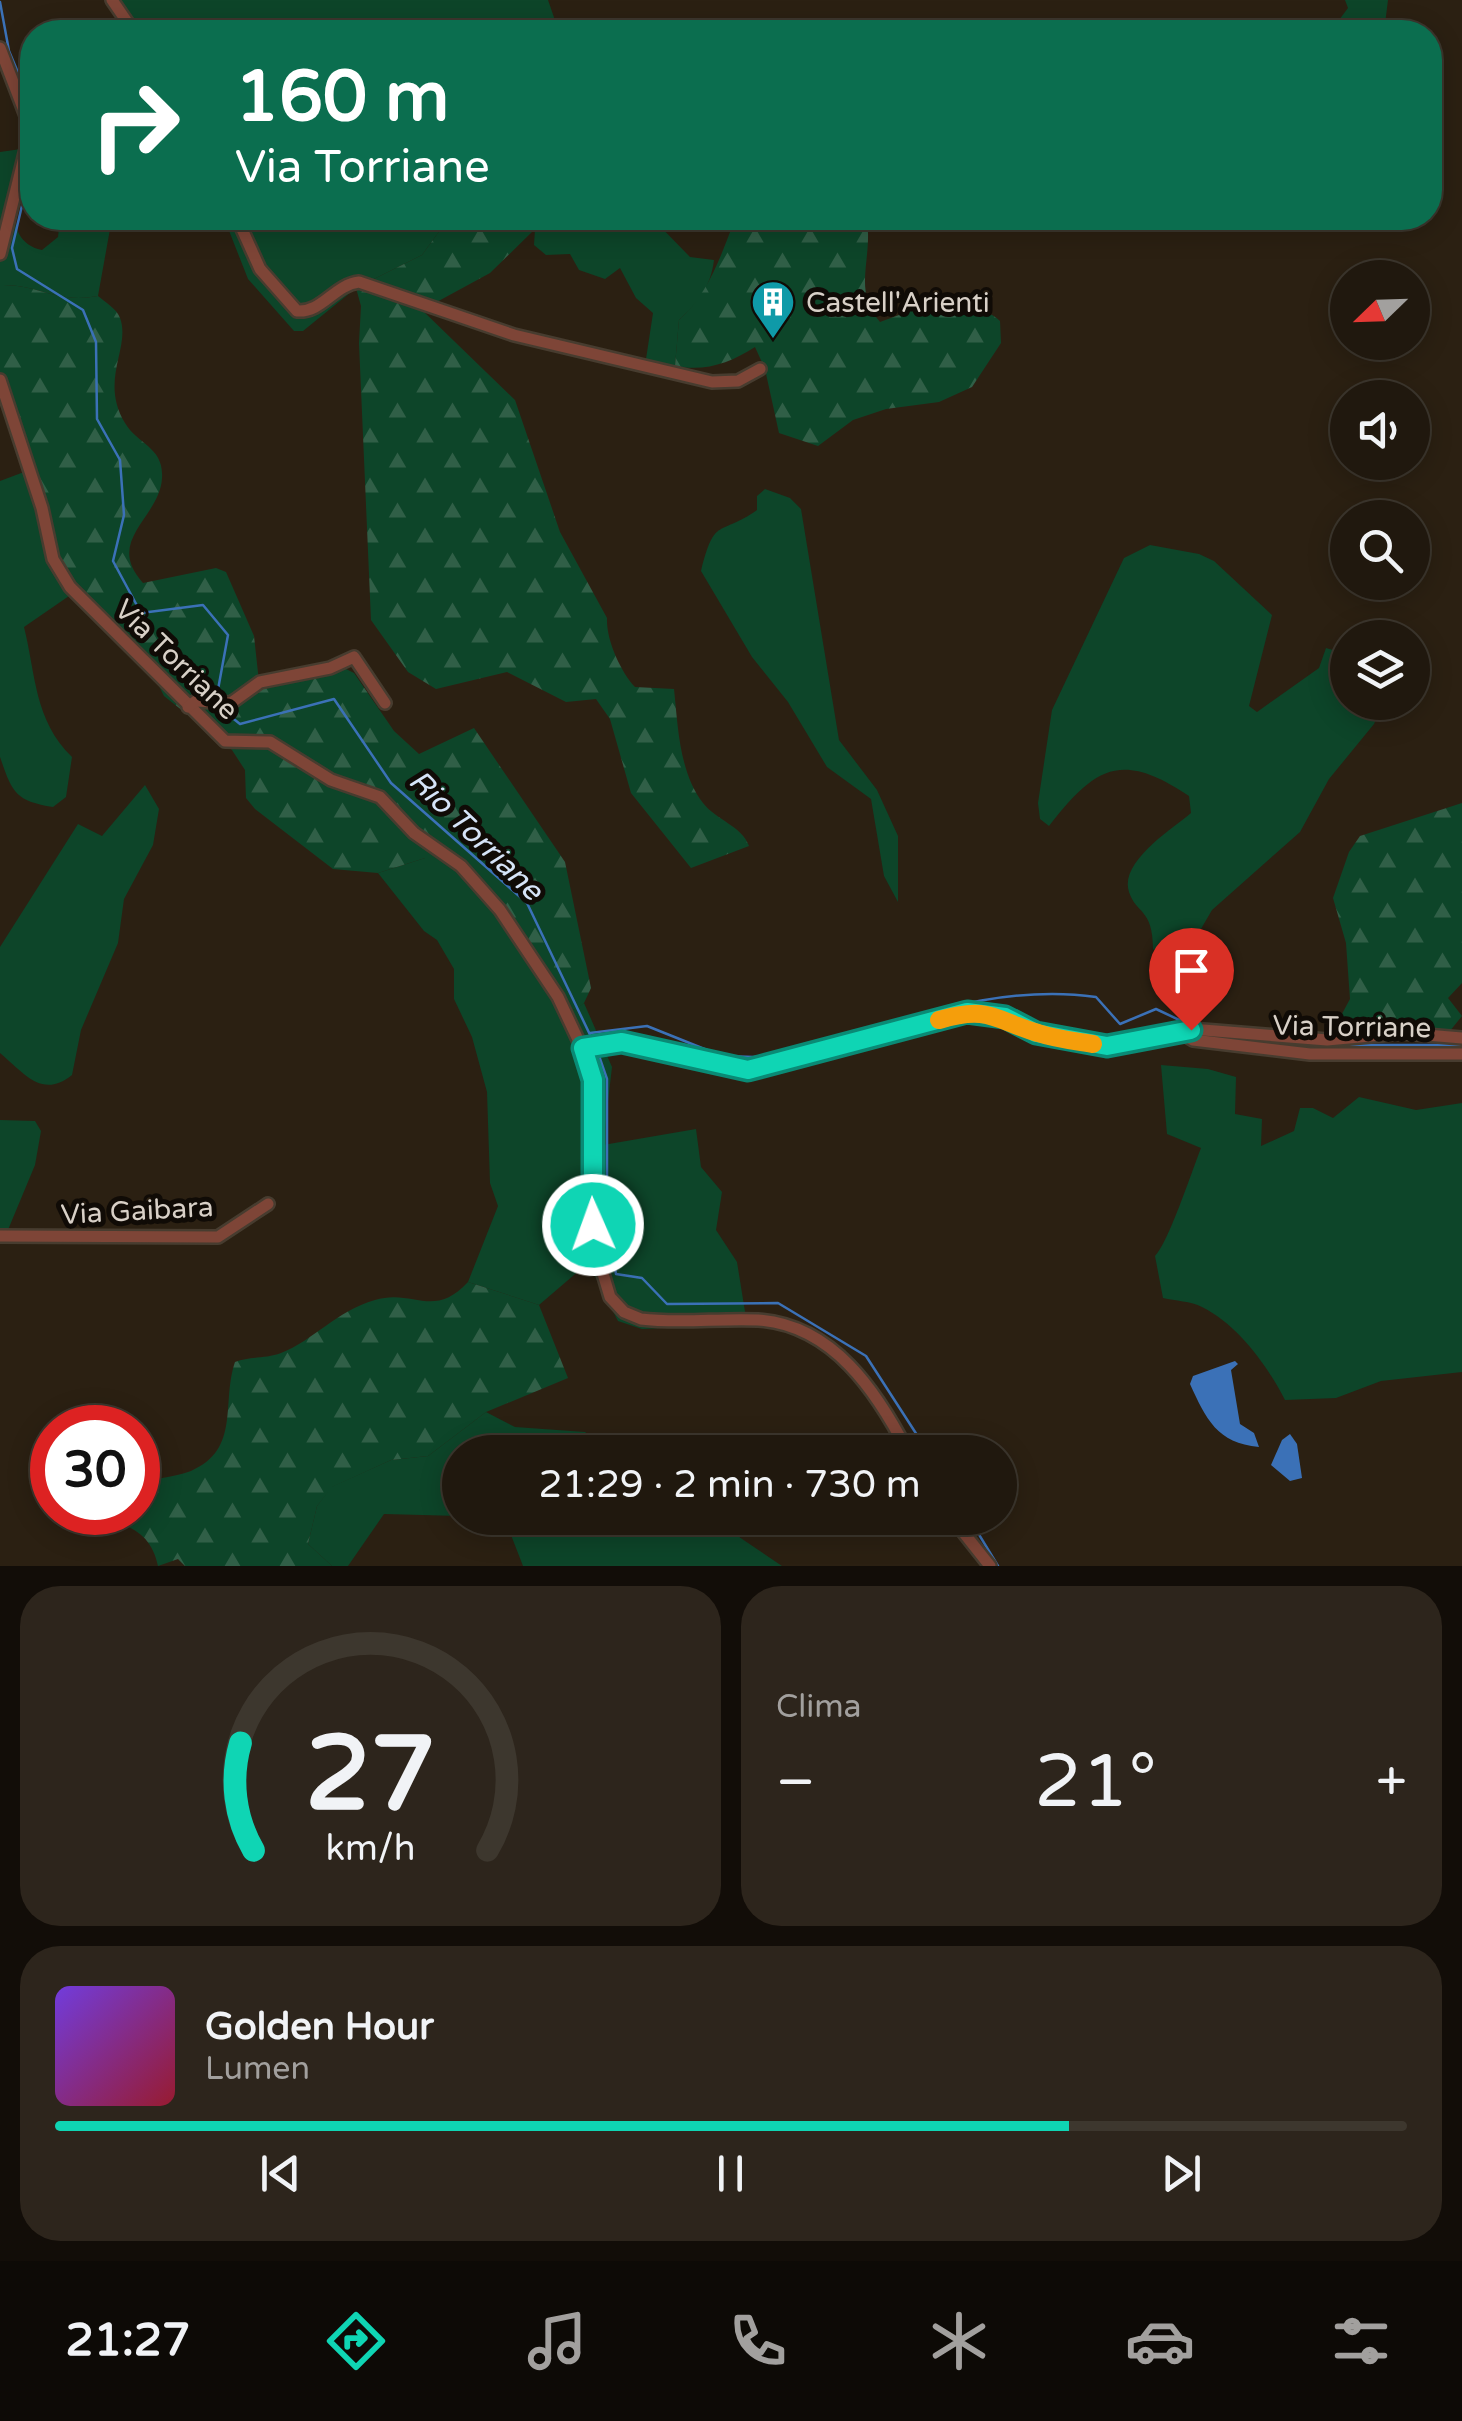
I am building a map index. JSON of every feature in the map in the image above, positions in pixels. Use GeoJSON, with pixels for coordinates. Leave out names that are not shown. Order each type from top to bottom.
{"type":"FeatureCollection","features":[{"type":"Feature","properties":{"kind":"street"},"geometry":{"type":"LineString","coordinates":[[0,48],[20,100]]}},
{"type":"Feature","properties":{"kind":"street"},"geometry":{"type":"LineString","coordinates":[[0,254],[20,173]]}},
{"type":"Feature","properties":{"kind":"street"},"geometry":{"type":"LineString","coordinates":[[242,230],[260,269],[298,311],[314,309],[344,285],[359,282],[498,330],[704,380],[738,381],[760,369]]}},
{"type":"Feature","properties":{"kind":"street","name":"Via Torriane"},"geometry":{"type":"LineString","coordinates":[[0,380],[59,575],[225,741],[270,742],[331,780],[380,797],[414,834],[461,866],[482,886],[520,939],[591,1047],[590,1203],[595,1248],[610,1297],[624,1312],[642,1319],[760,1320],[802,1329],[875,1392],[899,1435]]}},
{"type":"Feature","properties":{"kind":"street"},"geometry":{"type":"LineString","coordinates":[[188,707],[196,701],[234,701],[260,682],[330,668],[354,657],[385,703]]}},
{"type":"Feature","properties":{"kind":"street","name":"Via Torriane"},"geometry":{"type":"LineString","coordinates":[[591,1047],[622,1042],[748,1070],[967,1012],[1005,1017],[1036,1033],[1107,1046],[1191,1031],[1327,1040],[1403,1034],[1462,1038]]}},
{"type":"Feature","properties":{"kind":"street","name":"Via Torriane"},"geometry":{"type":"LineString","coordinates":[[1191,1031],[1193,1040],[1310,1054],[1462,1054]]}},
{"type":"Feature","properties":{"kind":"street","name":"Via Gaibara"},"geometry":{"type":"LineString","coordinates":[[0,1236],[218,1238],[268,1204]]}},
{"type":"Feature","properties":{"kind":"street"},"geometry":{"type":"LineString","coordinates":[[965,1535],[990,1566]]}},
{"type":"Feature","properties":{"kind":"green space"},"geometry":{"type":"Polygon","coordinates":[[[109,0],[548,0],[555,20],[123,20],[109,0]]]}},
{"type":"Feature","properties":{"kind":"green space"},"geometry":{"type":"Polygon","coordinates":[[[1345,0],[1388,0],[1386,20],[1339,20],[1348,8],[1345,0]]]}},
{"type":"Feature","properties":{"kind":"green space"},"geometry":{"type":"Polygon","coordinates":[[[20,149],[15,224],[29,245],[42,250],[58,237],[59,230],[110,230],[98,296],[70,298],[0,285],[0,152],[20,149]]]}},
{"type":"Feature","properties":{"kind":"green space"},"geometry":{"type":"Polygon","coordinates":[[[229,230],[440,230],[422,255],[356,288],[303,331],[294,331],[248,279],[229,230]]]}},
{"type":"Feature","properties":{"kind":"green space"},"geometry":{"type":"Polygon","coordinates":[[[440,230],[534,230],[490,273],[422,310],[515,400],[560,532],[607,618],[620,664],[635,687],[674,689],[681,748],[695,791],[708,809],[741,833],[749,846],[691,868],[631,793],[610,719],[596,699],[566,702],[507,672],[436,689],[408,672],[371,620],[359,343],[361,306],[356,288],[422,255],[440,230]]]}},
{"type":"Feature","properties":{"kind":"green space"},"geometry":{"type":"Polygon","coordinates":[[[535,230],[664,230],[690,257],[714,260],[702,293],[679,320],[675,366],[646,359],[653,313],[636,298],[620,268],[605,279],[579,270],[570,254],[546,255],[534,245],[535,230]]]}},
{"type":"Feature","properties":{"kind":"green space"},"geometry":{"type":"Polygon","coordinates":[[[731,230],[867,230],[865,290],[880,322],[918,308],[938,313],[980,311],[1000,321],[1001,343],[972,387],[939,402],[886,409],[853,420],[818,446],[779,433],[765,369],[755,347],[717,365],[675,366],[679,320],[705,289],[731,230]]]}},
{"type":"Feature","properties":{"kind":"green space"},"geometry":{"type":"Polygon","coordinates":[[[0,285],[70,298],[98,296],[118,315],[122,341],[115,379],[118,407],[130,430],[155,453],[162,468],[159,492],[131,541],[133,568],[143,583],[216,568],[226,572],[254,636],[259,682],[340,666],[354,673],[394,731],[419,754],[474,728],[565,862],[591,988],[584,1003],[575,1010],[545,994],[532,965],[477,883],[441,858],[425,858],[378,873],[333,869],[255,809],[246,798],[245,770],[232,750],[164,696],[154,676],[69,596],[16,448],[0,379],[0,285]]]}},
{"type":"Feature","properties":{"kind":"green space"},"geometry":{"type":"Polygon","coordinates":[[[24,472],[69,596],[24,627],[43,712],[72,757],[66,797],[53,807],[30,802],[17,793],[0,757],[0,481],[24,472]]]}},
{"type":"Feature","properties":{"kind":"green space"},"geometry":{"type":"Polygon","coordinates":[[[765,489],[790,498],[801,509],[839,740],[877,790],[898,836],[898,902],[884,876],[871,799],[827,767],[788,702],[752,657],[701,571],[715,534],[757,510],[757,496],[765,489]]]}},
{"type":"Feature","properties":{"kind":"green space"},"geometry":{"type":"Polygon","coordinates":[[[1150,545],[1199,554],[1214,561],[1272,615],[1249,706],[1257,712],[1319,668],[1326,648],[1330,649],[1330,720],[1376,720],[1329,779],[1300,832],[1212,910],[1184,958],[1171,962],[1153,949],[1150,926],[1132,899],[1128,881],[1149,847],[1191,813],[1189,796],[1145,773],[1127,770],[1096,778],[1049,826],[1040,819],[1038,803],[1052,710],[1124,558],[1150,545]]]}},
{"type":"Feature","properties":{"kind":"green space"},"geometry":{"type":"Polygon","coordinates":[[[145,785],[159,809],[153,845],[124,899],[118,943],[81,1030],[72,1075],[52,1085],[34,1081],[0,1053],[0,947],[78,824],[102,836],[145,785]]]}},
{"type":"Feature","properties":{"kind":"green space"},"geometry":{"type":"Polygon","coordinates":[[[1462,803],[1462,983],[1448,998],[1462,1016],[1445,1037],[1329,1038],[1350,999],[1346,943],[1333,898],[1349,852],[1360,836],[1462,803]]]}},
{"type":"Feature","properties":{"kind":"green space"},"geometry":{"type":"Polygon","coordinates":[[[425,858],[440,858],[460,869],[574,1010],[584,1003],[612,1067],[603,1145],[696,1129],[701,1167],[722,1192],[716,1230],[737,1262],[747,1324],[642,1329],[618,1321],[588,1263],[539,1305],[468,1282],[498,1206],[490,1183],[487,1092],[472,1037],[454,999],[454,969],[437,940],[424,931],[378,873],[425,858]]]}},
{"type":"Feature","properties":{"kind":"green space"},"geometry":{"type":"Polygon","coordinates":[[[1161,1065],[1208,1069],[1236,1077],[1235,1114],[1262,1119],[1261,1146],[1294,1131],[1300,1108],[1313,1108],[1333,1118],[1359,1097],[1416,1110],[1462,1103],[1462,1372],[1381,1381],[1336,1398],[1285,1400],[1270,1373],[1228,1324],[1198,1305],[1163,1298],[1155,1256],[1173,1223],[1201,1148],[1167,1134],[1161,1065]]]}},
{"type":"Feature","properties":{"kind":"green space"},"geometry":{"type":"Polygon","coordinates":[[[0,1120],[35,1121],[41,1131],[35,1165],[5,1237],[0,1240],[0,1120]]]}},
{"type":"Feature","properties":{"kind":"green space"},"geometry":{"type":"Polygon","coordinates":[[[468,1282],[539,1305],[568,1378],[486,1412],[456,1435],[442,1435],[442,1445],[428,1456],[391,1460],[332,1487],[317,1506],[308,1544],[332,1566],[185,1566],[178,1559],[158,1566],[141,1535],[160,1535],[160,1478],[191,1471],[207,1462],[217,1450],[227,1424],[235,1362],[281,1353],[348,1311],[375,1300],[401,1297],[433,1301],[456,1293],[468,1282]]]}},
{"type":"Feature","properties":{"kind":"green space"},"geometry":{"type":"Polygon","coordinates":[[[486,1412],[515,1427],[589,1435],[456,1435],[486,1412]]]}},
{"type":"Feature","properties":{"kind":"green space"},"geometry":{"type":"Polygon","coordinates":[[[442,1445],[442,1516],[384,1514],[348,1566],[332,1566],[308,1544],[317,1506],[331,1487],[391,1460],[428,1456],[442,1445]]]}},
{"type":"Feature","properties":{"kind":"green space"},"geometry":{"type":"Polygon","coordinates":[[[511,1535],[736,1535],[782,1566],[523,1566],[511,1535]]]}},
{"type":"Feature","properties":{"kind":"water"},"geometry":{"type":"Polygon","coordinates":[[[1235,1361],[1238,1364],[1231,1370],[1240,1424],[1254,1433],[1259,1447],[1223,1435],[1190,1384],[1193,1376],[1235,1361]]]}},
{"type":"Feature","properties":{"kind":"water"},"geometry":{"type":"Polygon","coordinates":[[[1290,1434],[1297,1444],[1302,1478],[1290,1481],[1271,1465],[1282,1440],[1290,1434]]]}},
{"type":"Feature","properties":{"kind":"waterway","name":"Rio Torriane"},"geometry":{"type":"LineString","coordinates":[[0,2],[9,51],[20,77]]}},
{"type":"Feature","properties":{"kind":"waterway","name":"Rio Torriane"},"geometry":{"type":"LineString","coordinates":[[20,214],[12,248],[17,269],[83,310],[96,342],[97,419],[120,460],[124,515],[113,561],[141,613],[203,605],[228,635],[217,695]]}},
{"type":"Feature","properties":{"kind":"waterway","name":"Rio Torriane"},"geometry":{"type":"LineString","coordinates":[[220,708],[240,724],[334,699],[391,783],[527,903],[593,1041]]}},
{"type":"Feature","properties":{"kind":"waterway"},"geometry":{"type":"LineString","coordinates":[[590,1033],[647,1026],[722,1056],[754,1057],[967,1003],[1052,994],[1096,997],[1120,1024],[1156,1009],[1190,1025]]}},
{"type":"Feature","properties":{"kind":"waterway"},"geometry":{"type":"LineString","coordinates":[[1339,1045],[1462,1045]]}},
{"type":"Feature","properties":{"kind":"waterway","name":"Rio Torriane"},"geometry":{"type":"LineString","coordinates":[[598,1053],[607,1079],[607,1215],[616,1274],[642,1278],[667,1304],[778,1303],[866,1356],[917,1435]]}},
{"type":"Feature","properties":{"kind":"waterway","name":"Rio Torriane"},"geometry":{"type":"LineString","coordinates":[[979,1535],[998,1566]]}},
{"type":"Feature","properties":{"kind":"slow traffic"},"geometry":{"type":"LineString","coordinates":[[939,1020],[967,1012],[1005,1017],[1036,1033],[1093,1044]]}},
{"type":"Feature","properties":{"kind":"place","name":"Castell'Arienti"},"geometry":{"type":"Point","coordinates":[773,340]}},
{"type":"Feature","properties":{"kind":"route"},"geometry":{"type":"LineString","coordinates":[[593,1225],[593,1080],[583,1048],[622,1042],[748,1070],[967,1012],[1005,1017],[1036,1033],[1107,1046],[1191,1030]]}}]}
